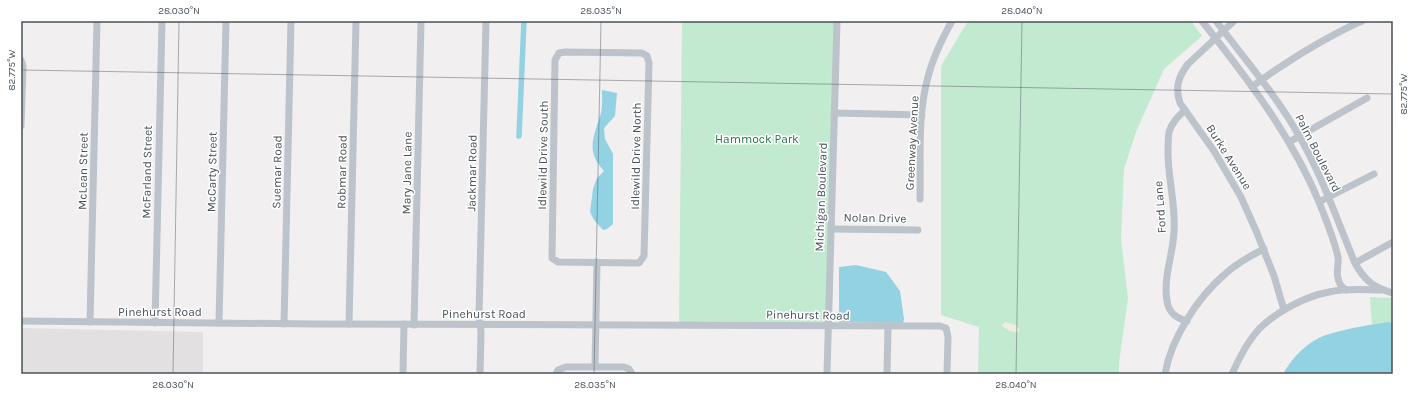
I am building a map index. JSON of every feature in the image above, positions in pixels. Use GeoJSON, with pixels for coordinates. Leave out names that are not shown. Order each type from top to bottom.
{"type":"FeatureCollection","features":[{"type":"Feature","properties":{"kind":"street","name":"McLean Street"},"geometry":{"type":"LineString","coordinates":[[90,322],[97,21]]}},
{"type":"Feature","properties":{"kind":"street","name":"McFarland Street"},"geometry":{"type":"LineString","coordinates":[[154,323],[162,21]]}},
{"type":"Feature","properties":{"kind":"street","name":"McCarty Street"},"geometry":{"type":"LineString","coordinates":[[219,323],[226,21]]}},
{"type":"Feature","properties":{"kind":"street","name":"Suemar Road"},"geometry":{"type":"LineString","coordinates":[[284,324],[291,21]]}},
{"type":"Feature","properties":{"kind":"street","name":"Robmar Road"},"geometry":{"type":"LineString","coordinates":[[349,324],[356,21]]}},
{"type":"Feature","properties":{"kind":"street","name":"Mary Jane Lane"},"geometry":{"type":"LineString","coordinates":[[414,324],[421,21]]}},
{"type":"Feature","properties":{"kind":"street","name":"Jackmar Road"},"geometry":{"type":"LineString","coordinates":[[480,374],[486,21]]}},
{"type":"Feature","properties":{"kind":"street","name":"Michigan Boulevard"},"geometry":{"type":"LineString","coordinates":[[827,374],[837,21]]}},
{"type":"Feature","properties":{"kind":"street","name":"Greenway Avenue"},"geometry":{"type":"LineString","coordinates":[[920,199],[922,115],[927,78],[933,58],[952,21]]}},
{"type":"Feature","properties":{"kind":"street","name":"Palm Boulevard"},"geometry":{"type":"LineString","coordinates":[[1202,21],[1270,110],[1289,142],[1319,202],[1336,248],[1338,260],[1337,276]]}},
{"type":"Feature","properties":{"kind":"street","name":"Palm Boulevard"},"geometry":{"type":"LineString","coordinates":[[1216,21],[1262,79],[1299,136],[1328,197],[1355,263],[1365,279],[1382,290],[1393,293]]}},
{"type":"Feature","properties":{"kind":"street","name":"Burke Avenue"},"geometry":{"type":"LineString","coordinates":[[1234,21],[1188,64],[1179,79],[1177,88],[1178,96],[1185,110],[1214,151],[1241,197],[1264,249],[1284,310]]}},
{"type":"Feature","properties":{"kind":"street"},"geometry":{"type":"LineString","coordinates":[[1252,86],[1282,65],[1321,41],[1362,21]]}},
{"type":"Feature","properties":{"kind":"street","name":"Idlewild Drive South"},"geometry":{"type":"LineString","coordinates":[[597,262],[558,262],[552,258],[555,60],[559,54],[564,52],[642,52],[647,56]]}},
{"type":"Feature","properties":{"kind":"street","name":"Idlewild Drive North"},"geometry":{"type":"LineString","coordinates":[[597,262],[638,263],[644,256],[649,63],[647,56]]}},
{"type":"Feature","properties":{"kind":"street"},"geometry":{"type":"LineString","coordinates":[[21,60],[23,66],[21,126]]}},
{"type":"Feature","properties":{"kind":"street"},"geometry":{"type":"LineString","coordinates":[[1289,142],[1367,98]]}},
{"type":"Feature","properties":{"kind":"street","name":"Ford Lane"},"geometry":{"type":"LineString","coordinates":[[1185,110],[1172,124],[1169,133],[1168,163],[1175,220],[1166,289],[1167,301],[1173,314],[1179,319],[1187,321]]}},
{"type":"Feature","properties":{"kind":"street"},"geometry":{"type":"LineString","coordinates":[[834,113],[922,115]]}},
{"type":"Feature","properties":{"kind":"street"},"geometry":{"type":"LineString","coordinates":[[1319,202],[1374,174]]}},
{"type":"Feature","properties":{"kind":"street","name":"Nolan Drive"},"geometry":{"type":"LineString","coordinates":[[831,229],[918,230]]}},
{"type":"Feature","properties":{"kind":"street"},"geometry":{"type":"LineString","coordinates":[[1355,263],[1393,242]]}},
{"type":"Feature","properties":{"kind":"street"},"geometry":{"type":"LineString","coordinates":[[1165,374],[1171,350],[1202,298],[1225,274],[1243,261],[1264,249]]}},
{"type":"Feature","properties":{"kind":"street"},"geometry":{"type":"LineString","coordinates":[[595,367],[597,262]]}},
{"type":"Feature","properties":{"kind":"street"},"geometry":{"type":"LineString","coordinates":[[1337,276],[1341,286],[1346,290]]}},
{"type":"Feature","properties":{"kind":"street"},"geometry":{"type":"LineString","coordinates":[[1330,291],[1337,276]]}},
{"type":"Feature","properties":{"kind":"street"},"geometry":{"type":"LineString","coordinates":[[1232,374],[1240,357],[1260,328],[1284,310],[1314,295],[1330,291],[1382,290]]}},
{"type":"Feature","properties":{"kind":"street","name":"Pinehurst Road"},"geometry":{"type":"LineString","coordinates":[[21,321],[284,324],[940,326],[946,328],[948,337],[947,374]]}},
{"type":"Feature","properties":{"kind":"street"},"geometry":{"type":"LineString","coordinates":[[403,374],[404,324]]}},
{"type":"Feature","properties":{"kind":"street"},"geometry":{"type":"LineString","coordinates":[[887,374],[888,326]]}},
{"type":"Feature","properties":{"kind":"street"},"geometry":{"type":"LineString","coordinates":[[556,374],[558,370],[566,367],[624,367],[629,369],[632,374]]}},
{"type":"Feature","properties":{"kind":"shaded area"},"geometry":{"type":"Polygon","coordinates":[[[21,328],[203,332],[203,374],[21,374],[21,328]]]}},
{"type":"Feature","properties":{"kind":"green space","name":"Hammock Park"},"geometry":{"type":"Polygon","coordinates":[[[682,21],[835,21],[828,326],[679,325],[682,21]]]}},
{"type":"Feature","properties":{"kind":"green space"},"geometry":{"type":"Polygon","coordinates":[[[968,21],[1191,21],[1202,36],[1164,69],[1136,132],[1124,169],[1121,239],[1128,298],[1119,363],[1119,374],[978,374],[979,327],[941,315],[941,66],[968,21]]]}},
{"type":"Feature","properties":{"kind":"green space"},"geometry":{"type":"Polygon","coordinates":[[[1370,297],[1393,298],[1393,323],[1372,325],[1370,297]]]}},
{"type":"Feature","properties":{"kind":"sand"},"geometry":{"type":"Polygon","coordinates":[[[1005,322],[1016,325],[1019,332],[1012,332],[1005,328],[1002,325],[1005,322]]]}},
{"type":"Feature","properties":{"kind":"water"},"geometry":{"type":"Polygon","coordinates":[[[602,90],[617,93],[615,116],[604,128],[605,139],[613,154],[613,224],[607,229],[603,230],[594,220],[590,212],[593,189],[597,178],[604,171],[598,164],[593,151],[593,138],[602,110],[602,90]]]}},
{"type":"Feature","properties":{"kind":"water"},"geometry":{"type":"Polygon","coordinates":[[[856,265],[886,272],[900,291],[904,319],[903,323],[839,322],[839,267],[856,265]]]}},
{"type":"Feature","properties":{"kind":"water"},"geometry":{"type":"Polygon","coordinates":[[[1389,322],[1393,323],[1393,374],[1283,374],[1297,354],[1306,346],[1323,336],[1362,326],[1389,322]]]}},
{"type":"Feature","properties":{"kind":"waterway"},"geometry":{"type":"LineString","coordinates":[[519,136],[524,21]]}}]}
